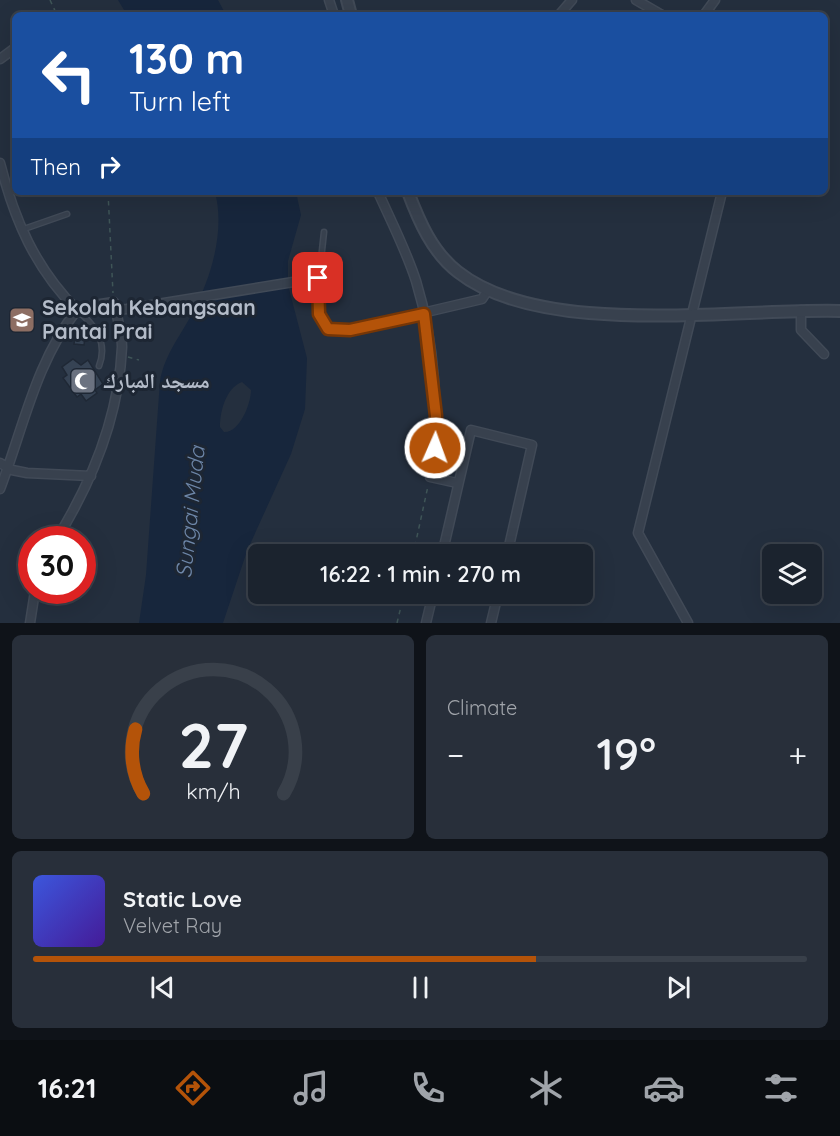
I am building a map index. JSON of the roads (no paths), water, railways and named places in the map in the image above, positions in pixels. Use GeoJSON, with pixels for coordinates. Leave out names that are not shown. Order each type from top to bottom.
{"type":"FeatureCollection","features":[{"type":"Feature","properties":{"kind":"street"},"geometry":{"type":"LineString","coordinates":[[562,12],[572,0]]}},
{"type":"Feature","properties":{"kind":"street"},"geometry":{"type":"LineString","coordinates":[[636,0],[657,12]]}},
{"type":"Feature","properties":{"kind":"street"},"geometry":{"type":"LineString","coordinates":[[0,60],[12,50]]}},
{"type":"Feature","properties":{"kind":"street"},"geometry":{"type":"LineString","coordinates":[[0,163],[20,231],[46,271],[78,311]]}},
{"type":"Feature","properties":{"kind":"street"},"geometry":{"type":"LineString","coordinates":[[379,195],[413,273],[424,314],[436,422],[430,477],[457,483]]}},
{"type":"Feature","properties":{"kind":"street"},"geometry":{"type":"LineString","coordinates":[[409,195],[424,231],[458,272],[488,290],[544,307],[593,315],[840,310]]}},
{"type":"Feature","properties":{"kind":"street"},"geometry":{"type":"LineString","coordinates":[[688,623],[638,533],[721,195]]}},
{"type":"Feature","properties":{"kind":"street"},"geometry":{"type":"LineString","coordinates":[[0,489],[4,465],[50,354],[64,326],[78,311],[94,305],[127,309],[319,278],[319,314],[328,329],[350,330],[482,299],[488,290]]}},
{"type":"Feature","properties":{"kind":"street"},"geometry":{"type":"LineString","coordinates":[[64,526],[91,476],[113,405],[122,347],[115,306]]}},
{"type":"Feature","properties":{"kind":"street"},"geometry":{"type":"LineString","coordinates":[[801,310],[801,330],[824,354]]}},
{"type":"Feature","properties":{"kind":"street"},"geometry":{"type":"LineString","coordinates":[[444,544],[471,430],[532,445],[510,544]]}},
{"type":"Feature","properties":{"kind":"street"},"geometry":{"type":"LineString","coordinates":[[4,465],[27,473],[91,476]]}},
{"type":"Feature","properties":{"kind":"street"},"geometry":{"type":"LineString","coordinates":[[30,623],[33,604]]}},
{"type":"Feature","properties":{"kind":"street"},"geometry":{"type":"LineString","coordinates":[[426,623],[431,604]]}},
{"type":"Feature","properties":{"kind":"street"},"geometry":{"type":"LineString","coordinates":[[491,623],[496,604]]}},
{"type":"Feature","properties":{"kind":"lane"},"geometry":{"type":"LineString","coordinates":[[20,231],[67,214]]}},
{"type":"Feature","properties":{"kind":"lane"},"geometry":{"type":"LineString","coordinates":[[319,278],[324,232]]}},
{"type":"Feature","properties":{"kind":"lane"},"geometry":{"type":"LineString","coordinates":[[78,311],[94,325],[100,335],[102,350],[99,366]]}},
{"type":"Feature","properties":{"kind":"water"},"geometry":{"type":"Polygon","coordinates":[[[118,0],[218,0],[224,12],[125,12],[118,0]]]}},
{"type":"Feature","properties":{"kind":"water","name":"Sungai Muda"},"geometry":{"type":"Polygon","coordinates":[[[216,195],[297,195],[301,215],[288,261],[288,285],[307,358],[305,409],[291,454],[250,544],[248,544],[223,623],[139,623],[146,575],[162,371],[206,282],[217,237],[218,207],[216,195]],[[242,382],[232,389],[223,407],[220,427],[224,432],[230,431],[240,423],[247,409],[251,390],[242,382]]]}},
{"type":"Feature","properties":{"kind":"place","name":"Sekolah Kebangsaan Pantai Prai"},"geometry":{"type":"Point","coordinates":[22,320]}},
{"type":"Feature","properties":{"kind":"place","name":"مسجد المبارك"},"geometry":{"type":"Point","coordinates":[83,381]}}]}
